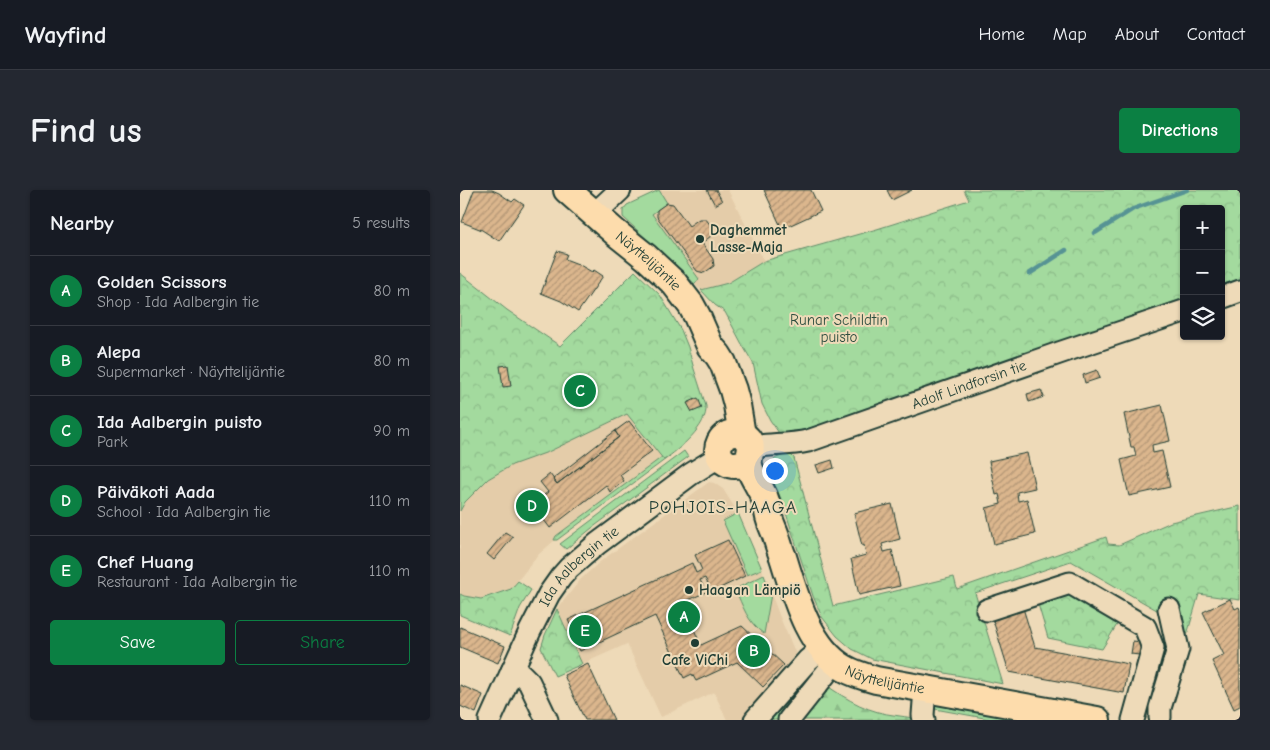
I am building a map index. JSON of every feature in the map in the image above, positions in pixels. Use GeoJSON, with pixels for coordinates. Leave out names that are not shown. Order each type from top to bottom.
{"type":"FeatureCollection","features":[{"type":"Feature","properties":{"kind":"main road","name":"Näyttelijäntie"},"geometry":{"type":"LineString","coordinates":[[567,190],[646,257],[674,284],[694,310],[710,346],[723,363],[733,390],[737,405],[736,449],[758,509],[768,516],[797,602],[808,625],[828,656],[844,668],[876,680],[1093,720]]}},
{"type":"Feature","properties":{"kind":"street"},"geometry":{"type":"LineString","coordinates":[[596,215],[620,190]]}},
{"type":"Feature","properties":{"kind":"street"},"geometry":{"type":"LineString","coordinates":[[1225,297],[1240,291]]}},
{"type":"Feature","properties":{"kind":"street","name":"Adolf Lindforsin tie"},"geometry":{"type":"LineString","coordinates":[[736,449],[768,444],[797,444],[808,441],[1180,312]]}},
{"type":"Feature","properties":{"kind":"street","name":"Ida Aalbergin tie"},"geometry":{"type":"LineString","coordinates":[[490,720],[525,641],[549,594],[569,568],[597,544],[702,466],[736,449]]}},
{"type":"Feature","properties":{"kind":"street"},"geometry":{"type":"LineString","coordinates":[[987,610],[1070,583],[1145,627],[1153,648],[1133,720]]}},
{"type":"Feature","properties":{"kind":"street"},"geometry":{"type":"LineString","coordinates":[[1160,718],[1160,708],[1178,648],[1169,609]]}},
{"type":"Feature","properties":{"kind":"street"},"geometry":{"type":"LineString","coordinates":[[755,720],[808,660],[828,656]]}},
{"type":"Feature","properties":{"kind":"street"},"geometry":{"type":"LineString","coordinates":[[789,720],[828,656]]}},
{"type":"Feature","properties":{"kind":"street"},"geometry":{"type":"LineString","coordinates":[[512,671],[521,674],[529,682],[547,720]]}},
{"type":"Feature","properties":{"kind":"street"},"geometry":{"type":"LineString","coordinates":[[924,720],[925,688]]}},
{"type":"Feature","properties":{"kind":"shaded area","name":"Daghemmet Lasse-Maja"},"geometry":{"type":"Polygon","coordinates":[[[659,190],[728,190],[764,261],[728,283],[701,290],[623,217],[623,210],[627,205],[659,190]]]}},
{"type":"Feature","properties":{"kind":"shaded area"},"geometry":{"type":"Polygon","coordinates":[[[627,413],[664,460],[555,540],[539,554],[511,589],[480,599],[460,594],[460,511],[464,502],[488,479],[512,465],[548,452],[627,413]]]}},
{"type":"Feature","properties":{"kind":"shaded area"},"geometry":{"type":"Polygon","coordinates":[[[709,482],[723,489],[738,513],[799,661],[741,720],[727,720],[714,692],[661,717],[627,644],[582,664],[557,609],[581,579],[601,561],[709,482]]]}},
{"type":"Feature","properties":{"kind":"green space"},"geometry":{"type":"Polygon","coordinates":[[[659,190],[667,203],[652,214],[699,279],[695,284],[623,217],[623,210],[627,205],[659,190]]]}},
{"type":"Feature","properties":{"kind":"green space","name":"Runar Schildtin puisto"},"geometry":{"type":"Polygon","coordinates":[[[964,190],[1240,190],[1240,279],[1225,284],[1225,205],[1180,205],[1180,299],[831,422],[781,436],[762,404],[753,363],[725,312],[715,305],[701,290],[728,283],[764,261],[877,229],[969,200],[964,190]]]}},
{"type":"Feature","properties":{"kind":"green space"},"geometry":{"type":"Polygon","coordinates":[[[635,271],[660,295],[681,330],[688,347],[706,406],[705,414],[698,429],[664,460],[627,414],[548,452],[512,465],[488,479],[465,502],[460,511],[460,273],[507,310],[560,346],[635,271]]]}},
{"type":"Feature","properties":{"kind":"green space"},"geometry":{"type":"Polygon","coordinates":[[[684,451],[688,457],[566,549],[560,544],[684,451]]]}},
{"type":"Feature","properties":{"kind":"green space"},"geometry":{"type":"Polygon","coordinates":[[[662,455],[670,456],[557,540],[554,540],[556,536],[662,457],[662,455]]]}},
{"type":"Feature","properties":{"kind":"green space"},"geometry":{"type":"Polygon","coordinates":[[[784,455],[791,455],[794,458],[833,606],[954,577],[957,589],[1106,537],[1108,544],[1119,545],[1171,522],[1240,506],[1240,600],[1199,594],[1184,645],[1162,613],[1071,561],[975,593],[1003,684],[872,659],[852,649],[837,636],[822,617],[813,596],[783,504],[769,470],[774,459],[784,455]]]}},
{"type":"Feature","properties":{"kind":"green space"},"geometry":{"type":"Polygon","coordinates":[[[738,513],[762,569],[747,575],[723,521],[738,513]]]}},
{"type":"Feature","properties":{"kind":"green space"},"geometry":{"type":"Polygon","coordinates":[[[764,575],[771,594],[764,634],[749,619],[735,589],[764,575]]]}},
{"type":"Feature","properties":{"kind":"green space"},"geometry":{"type":"Polygon","coordinates":[[[518,581],[531,590],[520,608],[510,636],[460,615],[460,594],[481,599],[511,589],[518,581]]]}},
{"type":"Feature","properties":{"kind":"green space"},"geometry":{"type":"Polygon","coordinates":[[[1069,594],[1118,623],[1102,649],[1048,638],[1038,604],[1069,594]]]}},
{"type":"Feature","properties":{"kind":"green space"},"geometry":{"type":"Polygon","coordinates":[[[557,609],[582,664],[555,676],[541,648],[557,609]]]}},
{"type":"Feature","properties":{"kind":"green space"},"geometry":{"type":"Polygon","coordinates":[[[809,672],[833,690],[859,705],[882,713],[913,718],[913,720],[767,720],[809,672]]]}},
{"type":"Feature","properties":{"kind":"green space"},"geometry":{"type":"Polygon","coordinates":[[[936,700],[1036,720],[995,720],[935,709],[936,700]]]}},
{"type":"Feature","properties":{"kind":"building"},"geometry":{"type":"Polygon","coordinates":[[[474,190],[492,190],[512,202],[515,199],[524,205],[499,241],[482,230],[462,222],[474,190]]]}},
{"type":"Feature","properties":{"kind":"building"},"geometry":{"type":"Polygon","coordinates":[[[707,190],[716,190],[722,201],[715,205],[707,190]]]}},
{"type":"Feature","properties":{"kind":"building"},"geometry":{"type":"Polygon","coordinates":[[[764,190],[811,190],[821,211],[782,229],[764,190]]]}},
{"type":"Feature","properties":{"kind":"building"},"geometry":{"type":"Polygon","coordinates":[[[887,190],[912,190],[892,200],[887,190]]]}},
{"type":"Feature","properties":{"kind":"building"},"geometry":{"type":"Polygon","coordinates":[[[667,203],[673,204],[689,226],[699,219],[706,219],[713,229],[711,236],[702,243],[713,259],[714,266],[704,273],[697,271],[657,217],[657,210],[667,203]]]}},
{"type":"Feature","properties":{"kind":"building"},"geometry":{"type":"Polygon","coordinates":[[[557,251],[567,254],[565,259],[592,272],[594,270],[603,276],[578,312],[561,301],[541,293],[557,251]]]}},
{"type":"Feature","properties":{"kind":"building"},"geometry":{"type":"Polygon","coordinates":[[[508,365],[511,386],[503,387],[500,366],[508,365]]]}},
{"type":"Feature","properties":{"kind":"building"},"geometry":{"type":"Polygon","coordinates":[[[1097,370],[1100,378],[1085,383],[1083,375],[1097,370]]]}},
{"type":"Feature","properties":{"kind":"building"},"geometry":{"type":"Polygon","coordinates":[[[1041,390],[1044,397],[1029,402],[1027,394],[1041,390]]]}},
{"type":"Feature","properties":{"kind":"building"},"geometry":{"type":"Polygon","coordinates":[[[698,398],[702,408],[692,412],[687,403],[698,398]]]}},
{"type":"Feature","properties":{"kind":"building"},"geometry":{"type":"Polygon","coordinates":[[[1162,405],[1170,441],[1152,445],[1153,453],[1162,451],[1170,487],[1129,496],[1121,460],[1136,456],[1134,447],[1131,447],[1124,414],[1162,405]]]}},
{"type":"Feature","properties":{"kind":"building"},"geometry":{"type":"Polygon","coordinates":[[[629,421],[652,451],[620,475],[624,481],[610,492],[606,485],[550,528],[532,504],[548,492],[540,482],[550,474],[557,484],[619,437],[615,431],[629,421]]]}},
{"type":"Feature","properties":{"kind":"building"},"geometry":{"type":"Polygon","coordinates":[[[615,431],[619,437],[557,484],[553,479],[615,431]]]}},
{"type":"Feature","properties":{"kind":"building"},"geometry":{"type":"Polygon","coordinates":[[[1027,453],[1035,488],[1017,492],[1018,501],[1027,499],[1035,534],[994,544],[986,508],[1001,504],[999,494],[996,495],[989,461],[1027,453]]]}},
{"type":"Feature","properties":{"kind":"building"},"geometry":{"type":"Polygon","coordinates":[[[832,460],[834,468],[819,473],[816,465],[832,460]]]}},
{"type":"Feature","properties":{"kind":"building"},"geometry":{"type":"Polygon","coordinates":[[[892,504],[900,539],[882,544],[884,552],[892,550],[900,586],[859,595],[851,559],[866,555],[854,513],[892,504]]]}},
{"type":"Feature","properties":{"kind":"building"},"geometry":{"type":"Polygon","coordinates":[[[505,532],[513,537],[494,560],[487,554],[505,532]]]}},
{"type":"Feature","properties":{"kind":"building"},"geometry":{"type":"Polygon","coordinates":[[[728,540],[745,576],[712,592],[705,578],[700,580],[706,592],[682,603],[701,645],[742,626],[784,665],[763,687],[737,662],[696,681],[692,674],[684,678],[655,616],[580,651],[568,620],[692,563],[696,573],[702,570],[695,555],[728,540]]]}},
{"type":"Feature","properties":{"kind":"building"},"geometry":{"type":"Polygon","coordinates":[[[1230,599],[1235,609],[1239,607],[1240,610],[1240,706],[1234,709],[1212,661],[1224,655],[1203,612],[1230,599]]]}},
{"type":"Feature","properties":{"kind":"building"},"geometry":{"type":"Polygon","coordinates":[[[1023,608],[1035,647],[1129,664],[1124,693],[1009,672],[992,617],[1023,608]]]}},
{"type":"Feature","properties":{"kind":"building"},"geometry":{"type":"Polygon","coordinates":[[[460,627],[505,646],[498,663],[460,647],[460,627]]]}},
{"type":"Feature","properties":{"kind":"building"},"geometry":{"type":"Polygon","coordinates":[[[1133,641],[1141,642],[1139,655],[1131,654],[1133,641]]]}},
{"type":"Feature","properties":{"kind":"building"},"geometry":{"type":"Polygon","coordinates":[[[588,664],[614,720],[585,720],[570,689],[564,675],[588,664]]]}},
{"type":"Feature","properties":{"kind":"building"},"geometry":{"type":"Polygon","coordinates":[[[460,685],[483,695],[476,713],[460,706],[460,685]]]}},
{"type":"Feature","properties":{"kind":"waterway"},"geometry":{"type":"LineString","coordinates":[[1095,233],[1133,209],[1187,190]]}},
{"type":"Feature","properties":{"kind":"waterway"},"geometry":{"type":"LineString","coordinates":[[1029,274],[1066,250]]}},
{"type":"Feature","properties":{"kind":"place","name":"Daghemmet Lasse-Maja"},"geometry":{"type":"Point","coordinates":[700,239]}},
{"type":"Feature","properties":{"kind":"place","name":"Ida Aalbergin puisto"},"geometry":{"type":"Point","coordinates":[580,391]}},
{"type":"Feature","properties":{"kind":"place","name":"Päiväkoti Aada"},"geometry":{"type":"Point","coordinates":[532,506]}},
{"type":"Feature","properties":{"kind":"place","name":"Haagan Lämpiö"},"geometry":{"type":"Point","coordinates":[689,590]}},
{"type":"Feature","properties":{"kind":"place","name":"Golden Scissors"},"geometry":{"type":"Point","coordinates":[684,617]}},
{"type":"Feature","properties":{"kind":"place","name":"Chef Huang"},"geometry":{"type":"Point","coordinates":[585,631]}},
{"type":"Feature","properties":{"kind":"place","name":"Cafe ViChi"},"geometry":{"type":"Point","coordinates":[695,643]}},
{"type":"Feature","properties":{"kind":"place","name":"Alepa"},"geometry":{"type":"Point","coordinates":[754,651]}},
{"type":"Feature","properties":{"kind":"district","name":"POHJOIS-HAAGA"},"geometry":{"type":"Point","coordinates":[723,507]}}]}
